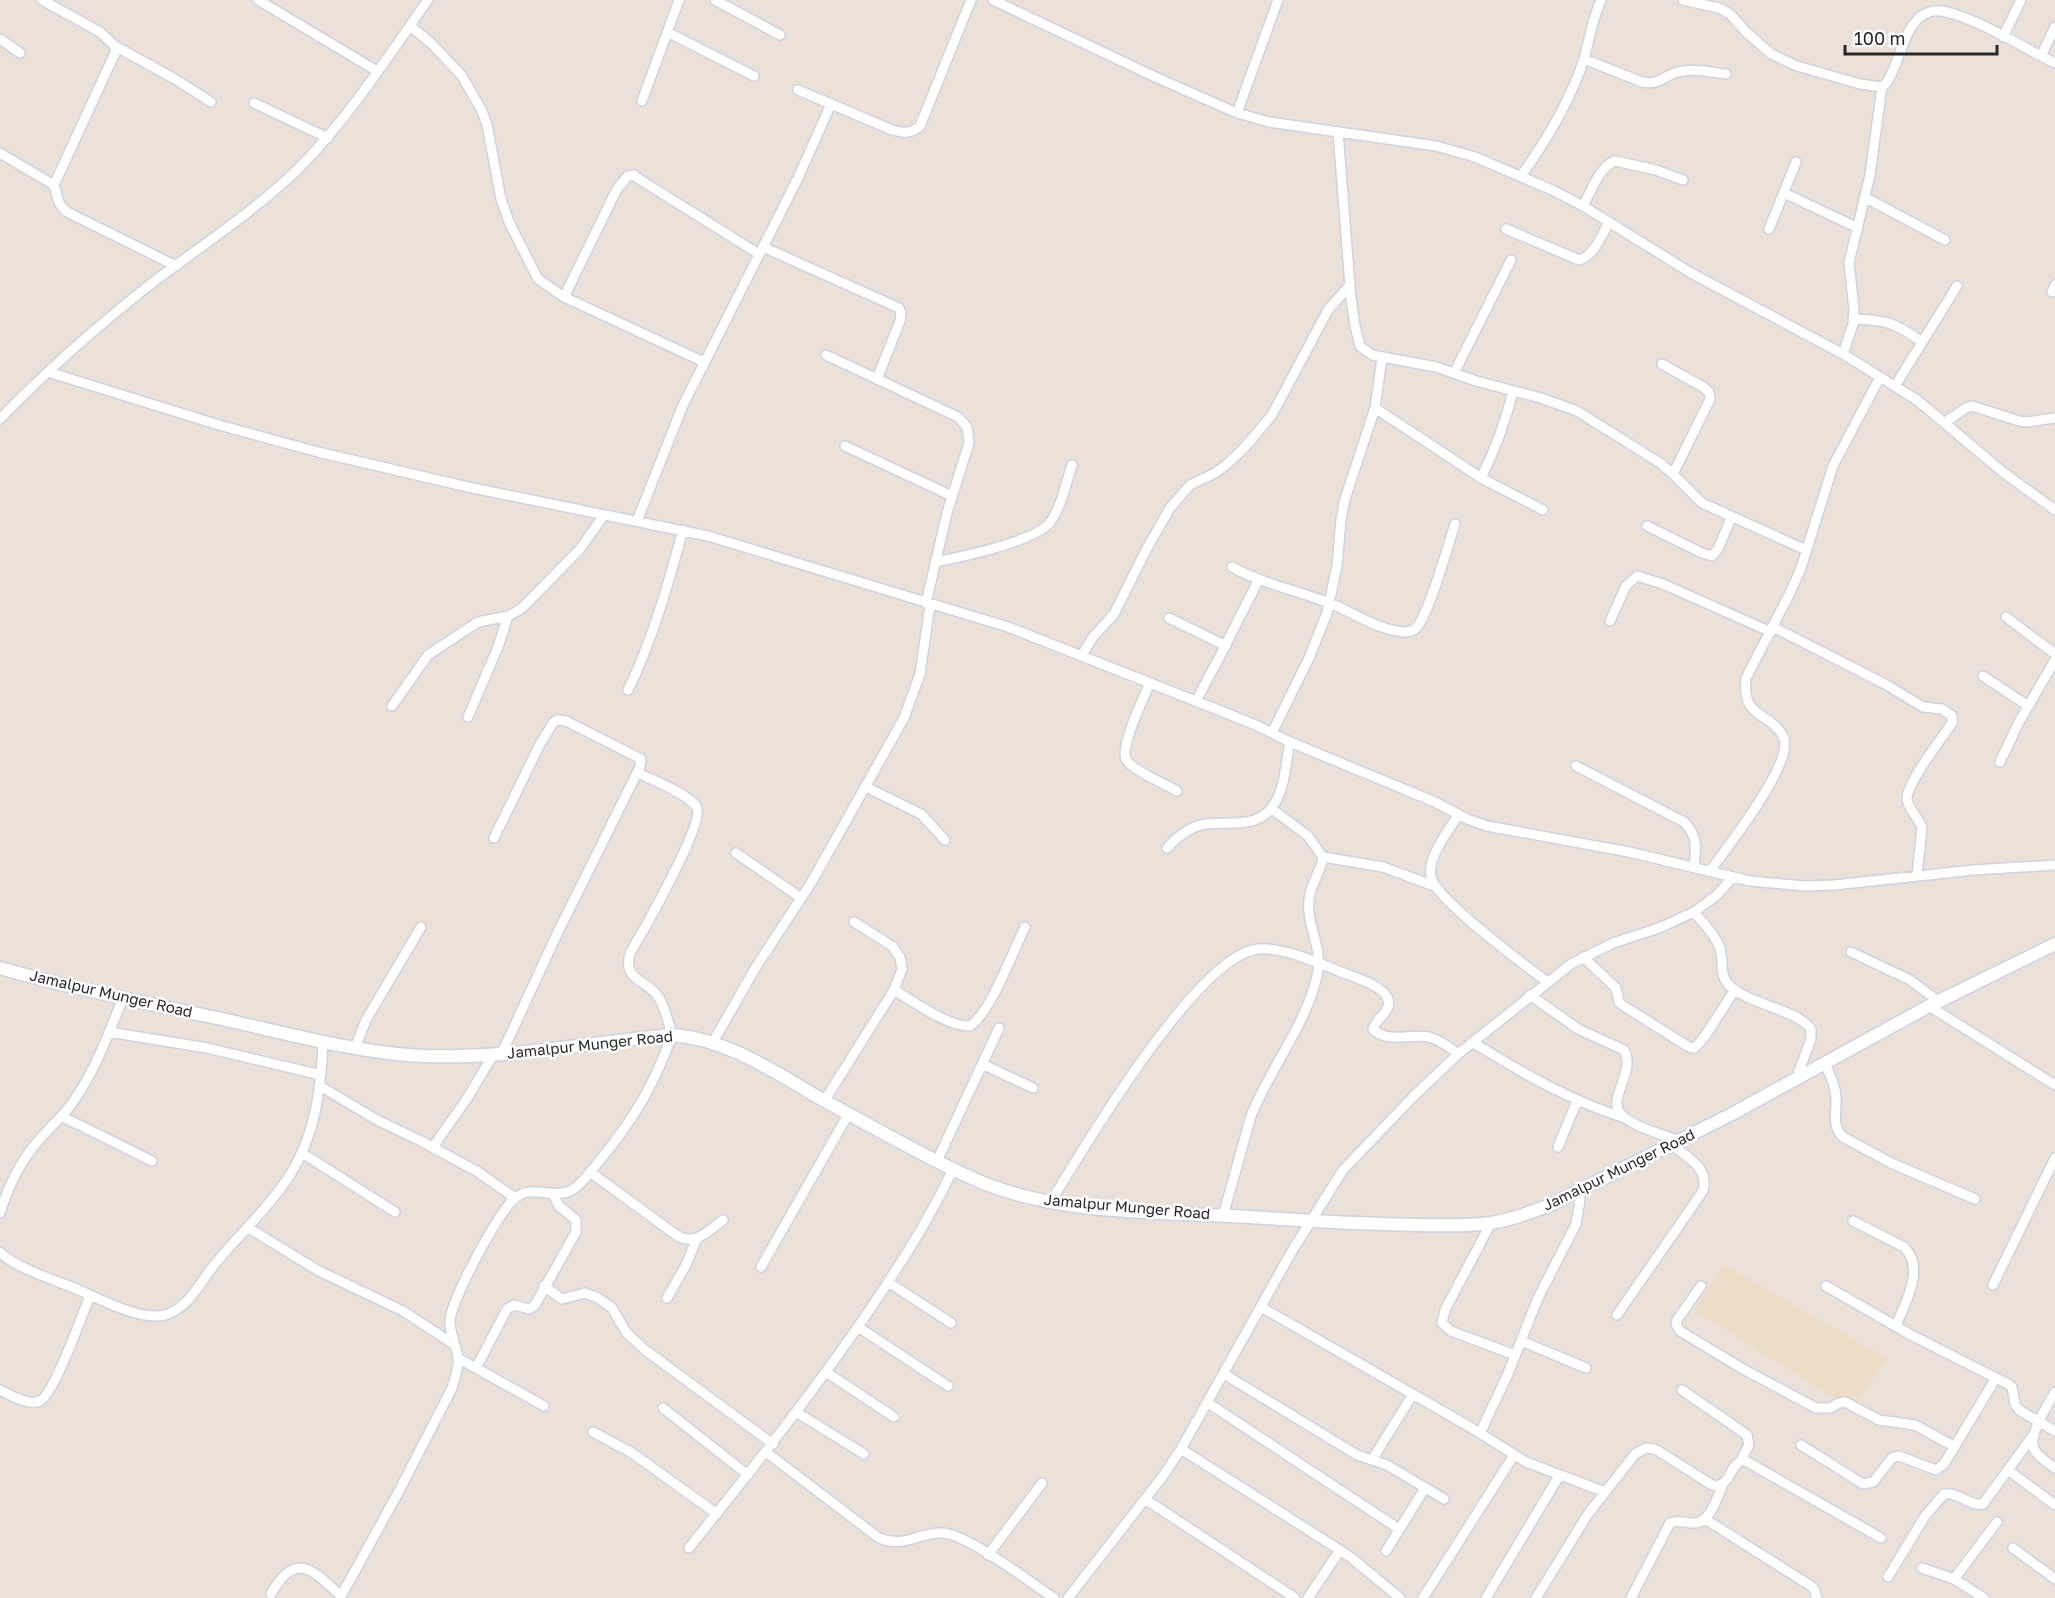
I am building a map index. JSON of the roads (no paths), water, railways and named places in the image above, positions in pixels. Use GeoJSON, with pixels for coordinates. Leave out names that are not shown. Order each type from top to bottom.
{"type":"FeatureCollection","features":[{"type":"Feature","properties":{"kind":"street"},"geometry":{"type":"LineString","coordinates":[[42,0],[100,32],[115,46],[211,102]]}},
{"type":"Feature","properties":{"kind":"street"},"geometry":{"type":"LineString","coordinates":[[258,0],[377,71]]}},
{"type":"Feature","properties":{"kind":"street"},"geometry":{"type":"LineString","coordinates":[[0,419],[48,372],[114,315],[302,165],[327,138],[428,0]]}},
{"type":"Feature","properties":{"kind":"street"},"geometry":{"type":"LineString","coordinates":[[642,101],[679,0]]}},
{"type":"Feature","properties":{"kind":"street"},"geometry":{"type":"LineString","coordinates":[[715,0],[780,35]]}},
{"type":"Feature","properties":{"kind":"street"},"geometry":{"type":"LineString","coordinates":[[798,90],[892,130],[904,133],[913,132],[920,126],[971,0]]}},
{"type":"Feature","properties":{"kind":"street"},"geometry":{"type":"LineString","coordinates":[[993,0],[1152,76],[1238,113],[1269,122],[1436,146],[1475,157],[1521,176],[1583,206],[1691,273],[1843,354],[1895,386],[1917,400],[2004,473],[2055,510]]}},
{"type":"Feature","properties":{"kind":"street"},"geometry":{"type":"LineString","coordinates":[[1238,113],[1278,0]]}},
{"type":"Feature","properties":{"kind":"street"},"geometry":{"type":"LineString","coordinates":[[1683,0],[1719,8],[1730,14],[1758,44],[1782,60],[1838,79],[1882,87]]}},
{"type":"Feature","properties":{"kind":"street"},"geometry":{"type":"LineString","coordinates":[[2003,37],[2021,0]]}},
{"type":"Feature","properties":{"kind":"street"},"geometry":{"type":"LineString","coordinates":[[1521,176],[1560,114],[1584,58],[1597,1]]}},
{"type":"Feature","properties":{"kind":"street"},"geometry":{"type":"LineString","coordinates":[[1843,354],[1853,320],[1849,263],[1866,198],[1882,87],[1893,74],[1912,28],[1921,16],[1930,11],[1940,11],[1952,14],[2003,37],[2055,63]]}},
{"type":"Feature","properties":{"kind":"street"},"geometry":{"type":"LineString","coordinates":[[410,26],[446,59],[462,76],[474,94],[487,125],[501,199],[509,222],[538,279],[564,297],[704,362]]}},
{"type":"Feature","properties":{"kind":"street"},"geometry":{"type":"LineString","coordinates":[[2041,56],[2055,27]]}},
{"type":"Feature","properties":{"kind":"street"},"geometry":{"type":"LineString","coordinates":[[668,32],[754,76]]}},
{"type":"Feature","properties":{"kind":"street"},"geometry":{"type":"LineString","coordinates":[[0,39],[20,53]]}},
{"type":"Feature","properties":{"kind":"street"},"geometry":{"type":"LineString","coordinates":[[115,46],[115,53],[54,185],[58,202],[67,212],[176,266]]}},
{"type":"Feature","properties":{"kind":"street"},"geometry":{"type":"LineString","coordinates":[[1584,58],[1652,84],[1679,71],[1726,74]]}},
{"type":"Feature","properties":{"kind":"street"},"geometry":{"type":"LineString","coordinates":[[254,103],[327,138]]}},
{"type":"Feature","properties":{"kind":"street"},"geometry":{"type":"LineString","coordinates":[[637,521],[683,405],[798,178],[831,104]]}},
{"type":"Feature","properties":{"kind":"street"},"geometry":{"type":"LineString","coordinates":[[1338,132],[1354,326],[1360,346],[1365,351],[1382,358],[1420,363],[1541,398],[1577,411],[1660,463],[1702,503],[1806,550]]}},
{"type":"Feature","properties":{"kind":"street"},"geometry":{"type":"LineString","coordinates":[[0,153],[54,185]]}},
{"type":"Feature","properties":{"kind":"street"},"geometry":{"type":"LineString","coordinates":[[1583,206],[1600,175],[1609,163],[1615,161],[1656,170],[1683,180]]}},
{"type":"Feature","properties":{"kind":"street"},"geometry":{"type":"LineString","coordinates":[[1769,229],[1796,162]]}},
{"type":"Feature","properties":{"kind":"street"},"geometry":{"type":"LineString","coordinates":[[564,297],[616,189],[628,176],[634,176],[761,250],[899,308],[900,321],[877,379]]}},
{"type":"Feature","properties":{"kind":"street"},"geometry":{"type":"LineString","coordinates":[[1784,194],[1858,228]]}},
{"type":"Feature","properties":{"kind":"street"},"geometry":{"type":"LineString","coordinates":[[1866,198],[1945,240]]}},
{"type":"Feature","properties":{"kind":"street"},"geometry":{"type":"LineString","coordinates":[[1506,229],[1579,260],[1591,253],[1610,222]]}},
{"type":"Feature","properties":{"kind":"street"},"geometry":{"type":"LineString","coordinates":[[1454,373],[1511,260]]}},
{"type":"Feature","properties":{"kind":"street"},"geometry":{"type":"LineString","coordinates":[[1082,655],[1093,637],[1114,614],[1170,508],[1190,485],[1215,473],[1227,464],[1272,415],[1323,319],[1350,285]]}},
{"type":"Feature","properties":{"kind":"street"},"geometry":{"type":"LineString","coordinates":[[1895,386],[1957,286]]}},
{"type":"Feature","properties":{"kind":"street"},"geometry":{"type":"LineString","coordinates":[[1853,320],[1891,323],[1901,327],[1922,342]]}},
{"type":"Feature","properties":{"kind":"street"},"geometry":{"type":"LineString","coordinates":[[713,1042],[890,746],[913,696],[920,674],[935,562],[969,443],[964,421],[826,355]]}},
{"type":"Feature","properties":{"kind":"street"},"geometry":{"type":"LineString","coordinates":[[1272,733],[1309,658],[1329,603],[1337,566],[1345,499],[1375,408],[1382,358]]}},
{"type":"Feature","properties":{"kind":"street"},"geometry":{"type":"LineString","coordinates":[[1662,364],[1703,387],[1710,399],[1673,474]]}},
{"type":"Feature","properties":{"kind":"street"},"geometry":{"type":"LineString","coordinates":[[48,372],[208,422],[318,452],[468,487],[683,530],[1008,627],[1196,701],[1487,826],[1576,841],[1767,883],[1822,886],[1917,875],[2055,865]]}},
{"type":"Feature","properties":{"kind":"street"},"geometry":{"type":"LineString","coordinates":[[1710,871],[1738,835],[1773,781],[1785,751],[1784,736],[1751,707],[1745,687],[1750,668],[1790,593],[1833,466],[1880,377]]}},
{"type":"Feature","properties":{"kind":"street"},"geometry":{"type":"LineString","coordinates":[[1481,478],[1506,423],[1513,391]]}},
{"type":"Feature","properties":{"kind":"street"},"geometry":{"type":"LineString","coordinates":[[1945,422],[1972,406],[2027,423],[2055,418]]}},
{"type":"Feature","properties":{"kind":"street"},"geometry":{"type":"LineString","coordinates":[[1375,408],[1481,478],[1543,510]]}},
{"type":"Feature","properties":{"kind":"street"},"geometry":{"type":"LineString","coordinates":[[845,446],[952,496]]}},
{"type":"Feature","properties":{"kind":"street"},"geometry":{"type":"LineString","coordinates":[[935,562],[973,554],[1042,529],[1050,523],[1055,513],[1072,465]]}},
{"type":"Feature","properties":{"kind":"street"},"geometry":{"type":"LineString","coordinates":[[392,706],[428,655],[478,622],[508,616],[521,609],[580,549],[604,514]]}},
{"type":"Feature","properties":{"kind":"street"},"geometry":{"type":"LineString","coordinates":[[1647,526],[1702,553],[1713,556],[1731,518]]}},
{"type":"Feature","properties":{"kind":"street"},"geometry":{"type":"LineString","coordinates":[[1232,567],[1391,629],[1403,632],[1415,630],[1432,594],[1455,524]]}},
{"type":"Feature","properties":{"kind":"street"},"geometry":{"type":"LineString","coordinates":[[628,690],[660,612],[683,530]]}},
{"type":"Feature","properties":{"kind":"street"},"geometry":{"type":"LineString","coordinates":[[1610,621],[1626,586],[1637,576],[1663,584],[1772,629],[1885,684],[1923,707],[1942,709],[1952,716],[1952,723],[1915,779],[1907,796],[1907,802],[1922,828],[1917,875]]}},
{"type":"Feature","properties":{"kind":"street"},"geometry":{"type":"LineString","coordinates":[[1196,701],[1226,646],[1258,579]]}},
{"type":"Feature","properties":{"kind":"street"},"geometry":{"type":"LineString","coordinates":[[468,717],[498,647],[508,616]]}},
{"type":"Feature","properties":{"kind":"street"},"geometry":{"type":"LineString","coordinates":[[2006,617],[2055,654]]}},
{"type":"Feature","properties":{"kind":"street"},"geometry":{"type":"LineString","coordinates":[[1169,618],[1226,646]]}},
{"type":"Feature","properties":{"kind":"street"},"geometry":{"type":"LineString","coordinates":[[2000,762],[2028,706],[2055,660]]}},
{"type":"Feature","properties":{"kind":"street"},"geometry":{"type":"LineString","coordinates":[[1983,676],[2028,706]]}},
{"type":"Feature","properties":{"kind":"street"},"geometry":{"type":"LineString","coordinates":[[1150,683],[1126,745],[1125,758],[1130,764],[1177,791]]}},
{"type":"Feature","properties":{"kind":"street"},"geometry":{"type":"LineString","coordinates":[[433,1147],[497,1055],[642,763],[637,755],[566,721],[557,720],[540,744],[494,838]]}},
{"type":"Feature","properties":{"kind":"street"},"geometry":{"type":"LineString","coordinates":[[1167,848],[1181,835],[1197,826],[1249,822],[1272,809],[1278,798],[1290,742]]}},
{"type":"Feature","properties":{"kind":"street"},"geometry":{"type":"LineString","coordinates":[[1576,766],[1684,822],[1696,841],[1694,867]]}},
{"type":"Feature","properties":{"kind":"street"},"geometry":{"type":"LineString","coordinates":[[271,1594],[287,1572],[296,1567],[304,1567],[322,1578],[341,1597],[447,1398],[457,1370],[458,1358],[449,1320],[452,1307],[468,1272],[515,1198],[530,1192],[563,1194],[574,1189],[622,1133],[655,1079],[672,1035],[664,1006],[658,996],[632,975],[628,969],[628,962],[630,953],[690,838],[698,814],[694,804],[686,798],[638,773]]}},
{"type":"Feature","properties":{"kind":"street"},"geometry":{"type":"LineString","coordinates":[[866,787],[921,814],[945,840]]}},
{"type":"Feature","properties":{"kind":"street"},"geometry":{"type":"LineString","coordinates":[[1223,1216],[1246,1130],[1256,1102],[1299,1024],[1315,984],[1319,964],[1308,900],[1323,857],[1308,836],[1272,809]]}},
{"type":"Feature","properties":{"kind":"street"},"geometry":{"type":"LineString","coordinates":[[1434,886],[1431,879],[1432,860],[1458,815]]}},
{"type":"Feature","properties":{"kind":"street"},"geometry":{"type":"LineString","coordinates":[[736,853],[801,898]]}},
{"type":"Feature","properties":{"kind":"street"},"geometry":{"type":"LineString","coordinates":[[1323,857],[1383,867],[1434,886],[1469,919],[1547,982]]}},
{"type":"Feature","properties":{"kind":"street"},"geometry":{"type":"LineString","coordinates":[[1068,1598],[1181,1449],[1261,1307],[1343,1170],[1458,1054],[1547,982],[1583,957],[1694,912],[1717,896],[1733,877]]}},
{"type":"Feature","properties":{"kind":"street"},"geometry":{"type":"LineString","coordinates":[[1694,912],[1718,942],[1724,979],[1735,990],[1800,1020],[1811,1029],[1811,1039],[1796,1080]]}},
{"type":"Feature","properties":{"kind":"street"},"geometry":{"type":"LineString","coordinates":[[825,1100],[894,990],[902,969],[900,957],[885,941],[854,922]]}},
{"type":"Feature","properties":{"kind":"street"},"geometry":{"type":"LineString","coordinates":[[356,1048],[370,1012],[421,927]]}},
{"type":"Feature","properties":{"kind":"street"},"geometry":{"type":"LineString","coordinates":[[894,990],[950,1021],[970,1026],[989,1002],[1025,927]]}},
{"type":"Feature","properties":{"kind":"street","name":"Jamalpur Munger Road"},"geometry":{"type":"LineString","coordinates":[[0,968],[123,998],[356,1048],[425,1056],[497,1055],[672,1035],[713,1042],[755,1062],[953,1169],[998,1188],[1050,1203],[1105,1209],[1311,1221],[1389,1225],[1464,1225],[1491,1223],[1518,1217],[1579,1191],[1796,1080],[1933,1004],[2055,944]]}},
{"type":"Feature","properties":{"kind":"street"},"geometry":{"type":"LineString","coordinates":[[1050,1203],[1088,1140],[1198,989],[1232,959],[1255,949],[1267,949],[1319,964],[1372,985],[1388,997],[1387,1010],[1374,1024],[1373,1029],[1376,1033],[1390,1037],[1428,1037],[1458,1054]]}},
{"type":"Feature","properties":{"kind":"street"},"geometry":{"type":"LineString","coordinates":[[1851,952],[1924,989],[1933,1004],[2055,1085]]}},
{"type":"Feature","properties":{"kind":"street"},"geometry":{"type":"LineString","coordinates":[[1583,957],[1616,988],[1618,1002],[1689,1047],[1694,1048],[1701,1042],[1735,990]]}},
{"type":"Feature","properties":{"kind":"street"},"geometry":{"type":"LineString","coordinates":[[1530,995],[1578,1029],[1624,1050],[1628,1062],[1617,1107],[1627,1119]]}},
{"type":"Feature","properties":{"kind":"street"},"geometry":{"type":"LineString","coordinates":[[0,1213],[12,1180],[21,1165],[37,1142],[62,1116],[82,1086],[123,998]]}},
{"type":"Feature","properties":{"kind":"street"},"geometry":{"type":"LineString","coordinates":[[937,1161],[999,1028]]}},
{"type":"Feature","properties":{"kind":"street"},"geometry":{"type":"LineString","coordinates":[[109,1032],[207,1048],[321,1075]]}},
{"type":"Feature","properties":{"kind":"street"},"geometry":{"type":"LineString","coordinates":[[0,1252],[12,1261],[139,1314],[152,1316],[173,1312],[191,1297],[213,1267],[281,1188],[302,1153],[310,1134],[320,1086],[323,1041]]}},
{"type":"Feature","properties":{"kind":"street"},"geometry":{"type":"LineString","coordinates":[[1472,1042],[1528,1076],[1577,1101],[1627,1119],[1676,1143],[1704,1175],[1703,1191],[1617,1315]]}},
{"type":"Feature","properties":{"kind":"street"},"geometry":{"type":"LineString","coordinates":[[982,1064],[1033,1088]]}},
{"type":"Feature","properties":{"kind":"street"},"geometry":{"type":"LineString","coordinates":[[1825,1064],[1836,1095],[1835,1124],[1843,1137],[1891,1163],[1975,1200]]}},
{"type":"Feature","properties":{"kind":"street"},"geometry":{"type":"LineString","coordinates":[[320,1086],[377,1120],[478,1172],[515,1198]]}},
{"type":"Feature","properties":{"kind":"street"},"geometry":{"type":"LineString","coordinates":[[1558,1147],[1577,1101]]}},
{"type":"Feature","properties":{"kind":"street"},"geometry":{"type":"LineString","coordinates":[[761,1268],[849,1113]]}},
{"type":"Feature","properties":{"kind":"street"},"geometry":{"type":"LineString","coordinates":[[62,1116],[152,1161]]}},
{"type":"Feature","properties":{"kind":"street"},"geometry":{"type":"LineString","coordinates":[[302,1153],[395,1212]]}},
{"type":"Feature","properties":{"kind":"street"},"geometry":{"type":"LineString","coordinates":[[1993,1285],[2055,1158]]}},
{"type":"Feature","properties":{"kind":"street"},"geometry":{"type":"LineString","coordinates":[[689,1548],[769,1448],[858,1327],[920,1235],[953,1169]]}},
{"type":"Feature","properties":{"kind":"street"},"geometry":{"type":"LineString","coordinates":[[590,1172],[679,1237],[688,1240],[697,1238],[723,1220]]}},
{"type":"Feature","properties":{"kind":"street"},"geometry":{"type":"LineString","coordinates":[[1480,1433],[1499,1394],[1538,1298],[1576,1224],[1580,1207],[1579,1191]]}},
{"type":"Feature","properties":{"kind":"street"},"geometry":{"type":"LineString","coordinates":[[476,1368],[507,1309],[514,1305],[532,1308],[577,1228],[576,1220],[559,1206],[553,1194]]}},
{"type":"Feature","properties":{"kind":"street"},"geometry":{"type":"LineString","coordinates":[[1853,1221],[1904,1247],[1911,1253],[1914,1273],[1910,1291],[1896,1326]]}},
{"type":"Feature","properties":{"kind":"street"},"geometry":{"type":"LineString","coordinates":[[1491,1223],[1445,1310],[1442,1323],[1459,1334],[1515,1355]]}},
{"type":"Feature","properties":{"kind":"street"},"geometry":{"type":"LineString","coordinates":[[247,1227],[319,1271],[403,1311],[455,1345]]}},
{"type":"Feature","properties":{"kind":"street"},"geometry":{"type":"LineString","coordinates":[[667,1298],[683,1272],[697,1238]]}},
{"type":"Feature","properties":{"kind":"street"},"geometry":{"type":"LineString","coordinates":[[888,1282],[951,1323]]}},
{"type":"Feature","properties":{"kind":"street"},"geometry":{"type":"LineString","coordinates":[[544,1286],[561,1299],[585,1293],[607,1304],[615,1312],[626,1332],[645,1350],[879,1538],[897,1542],[934,1533],[945,1533],[958,1537],[1054,1598]]}},
{"type":"Feature","properties":{"kind":"street"},"geometry":{"type":"LineString","coordinates":[[1701,1286],[1677,1320],[1676,1324],[1680,1331],[1743,1369],[1816,1408],[1830,1408],[1839,1402],[1845,1402],[1879,1420],[1915,1425],[1954,1447]]}},
{"type":"Feature","properties":{"kind":"street"},"geometry":{"type":"LineString","coordinates":[[1826,1286],[2012,1387],[2015,1404],[2019,1410],[2055,1431]]}},
{"type":"Feature","properties":{"kind":"street"},"geometry":{"type":"LineString","coordinates":[[0,1390],[28,1402],[41,1400],[45,1396],[54,1381],[90,1295]]}},
{"type":"Feature","properties":{"kind":"street"},"geometry":{"type":"LineString","coordinates":[[1261,1307],[1480,1433],[1514,1455],[1559,1476],[1605,1491]]}},
{"type":"Feature","properties":{"kind":"street"},"geometry":{"type":"LineString","coordinates":[[858,1327],[948,1386]]}},
{"type":"Feature","properties":{"kind":"street"},"geometry":{"type":"LineString","coordinates":[[1521,1341],[1586,1368]]}},
{"type":"Feature","properties":{"kind":"street"},"geometry":{"type":"LineString","coordinates":[[458,1358],[544,1406]]}},
{"type":"Feature","properties":{"kind":"street"},"geometry":{"type":"LineString","coordinates":[[826,1372],[894,1417]]}},
{"type":"Feature","properties":{"kind":"street"},"geometry":{"type":"LineString","coordinates":[[1224,1374],[1357,1455],[1387,1465],[1444,1499]]}},
{"type":"Feature","properties":{"kind":"street"},"geometry":{"type":"LineString","coordinates":[[1801,1445],[1856,1481],[1869,1484],[1892,1458],[1899,1456],[1936,1470],[1941,1468],[1996,1378]]}},
{"type":"Feature","properties":{"kind":"street"},"geometry":{"type":"LineString","coordinates":[[1631,1598],[1670,1523],[1676,1521],[1696,1524],[1705,1520],[1723,1484],[1749,1445],[1747,1435],[1682,1390]]}},
{"type":"Feature","properties":{"kind":"street"},"geometry":{"type":"LineString","coordinates":[[1888,1577],[1925,1516],[1944,1494],[1952,1494],[1980,1505],[1986,1501],[2034,1434],[2055,1392]]}},
{"type":"Feature","properties":{"kind":"street"},"geometry":{"type":"LineString","coordinates":[[1372,1460],[1413,1394]]}},
{"type":"Feature","properties":{"kind":"street"},"geometry":{"type":"LineString","coordinates":[[1208,1403],[1399,1529]]}},
{"type":"Feature","properties":{"kind":"street"},"geometry":{"type":"LineString","coordinates":[[663,1408],[748,1475]]}},
{"type":"Feature","properties":{"kind":"street"},"geometry":{"type":"LineString","coordinates":[[796,1412],[864,1454]]}},
{"type":"Feature","properties":{"kind":"street"},"geometry":{"type":"LineString","coordinates":[[594,1432],[632,1453],[717,1514]]}},
{"type":"Feature","properties":{"kind":"street"},"geometry":{"type":"LineString","coordinates":[[2034,1434],[2034,1449],[2055,1468]]}},
{"type":"Feature","properties":{"kind":"street"},"geometry":{"type":"LineString","coordinates":[[1536,1598],[1571,1540],[1605,1491],[1635,1454],[1646,1448],[1655,1449],[1712,1485],[1723,1484]]}},
{"type":"Feature","properties":{"kind":"street"},"geometry":{"type":"LineString","coordinates":[[1181,1449],[1340,1550],[1400,1598]]}},
{"type":"Feature","properties":{"kind":"street"},"geometry":{"type":"LineString","coordinates":[[1423,1598],[1514,1455]]}},
{"type":"Feature","properties":{"kind":"street"},"geometry":{"type":"LineString","coordinates":[[1741,1460],[1881,1538]]}},
{"type":"Feature","properties":{"kind":"street"},"geometry":{"type":"LineString","coordinates":[[2008,1470],[2055,1505]]}},
{"type":"Feature","properties":{"kind":"street"},"geometry":{"type":"LineString","coordinates":[[1486,1598],[1559,1476]]}},
{"type":"Feature","properties":{"kind":"street"},"geometry":{"type":"LineString","coordinates":[[988,1555],[1042,1483]]}},
{"type":"Feature","properties":{"kind":"street"},"geometry":{"type":"LineString","coordinates":[[1386,1551],[1425,1488]]}},
{"type":"Feature","properties":{"kind":"street"},"geometry":{"type":"LineString","coordinates":[[1145,1499],[1295,1598]]}},
{"type":"Feature","properties":{"kind":"street"},"geometry":{"type":"LineString","coordinates":[[1705,1520],[1810,1586],[1814,1589],[1817,1598]]}},
{"type":"Feature","properties":{"kind":"street"},"geometry":{"type":"LineString","coordinates":[[1954,1579],[1997,1522]]}},
{"type":"Feature","properties":{"kind":"street"},"geometry":{"type":"LineString","coordinates":[[2013,1548],[2055,1579]]}},
{"type":"Feature","properties":{"kind":"street"},"geometry":{"type":"LineString","coordinates":[[1308,1598],[1340,1550]]}},
{"type":"Feature","properties":{"kind":"street"},"geometry":{"type":"LineString","coordinates":[[1922,1568],[1954,1579],[1984,1598]]}}]}
